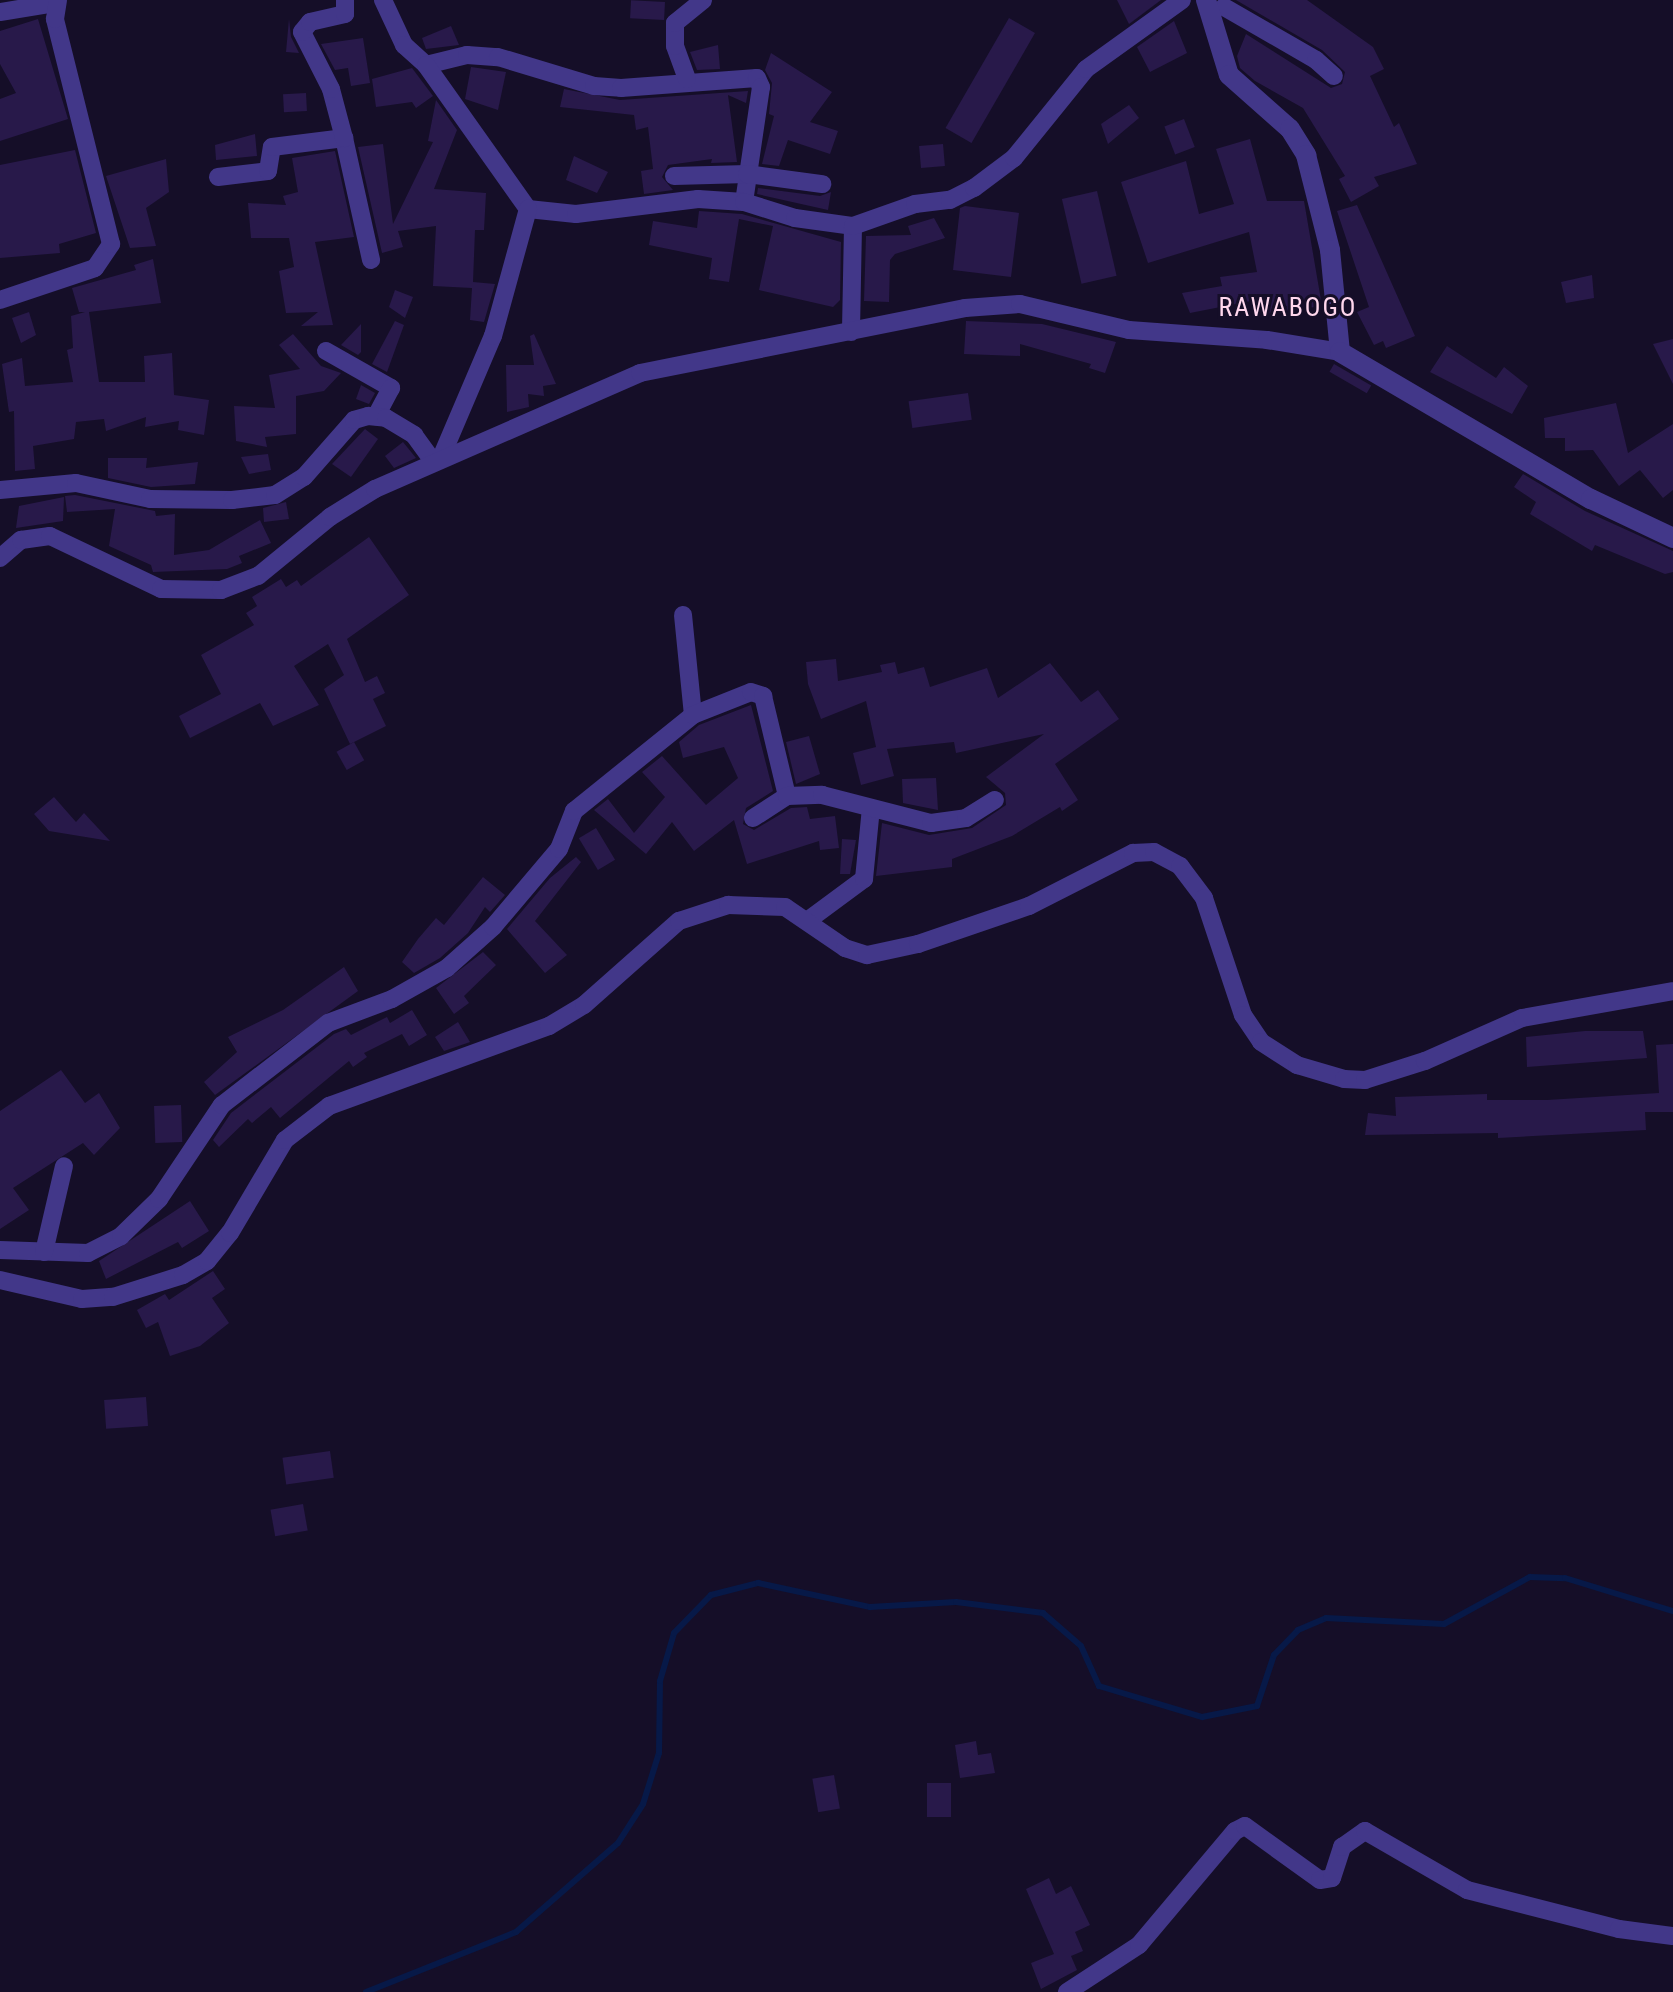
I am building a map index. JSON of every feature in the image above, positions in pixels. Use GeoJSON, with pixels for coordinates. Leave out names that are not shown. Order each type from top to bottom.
{"type":"FeatureCollection","features":[{"type":"Feature","properties":{"kind":"street"},"geometry":{"type":"LineString","coordinates":[[345,0],[345,14],[310,22],[302,32],[331,89],[371,260]]}},
{"type":"Feature","properties":{"kind":"street"},"geometry":{"type":"LineString","coordinates":[[383,0],[404,45],[426,65],[528,209],[576,214],[698,199],[744,202],[795,218],[853,226],[915,204],[950,200],[974,188],[1014,158],[1086,69],[1182,0]]}},
{"type":"Feature","properties":{"kind":"street"},"geometry":{"type":"LineString","coordinates":[[687,79],[675,46],[675,23],[703,0]]}},
{"type":"Feature","properties":{"kind":"street"},"geometry":{"type":"LineString","coordinates":[[0,12],[57,2],[55,19],[111,244],[95,268],[0,300]]}},
{"type":"Feature","properties":{"kind":"street"},"geometry":{"type":"LineString","coordinates":[[1219,6],[1334,76]]}},
{"type":"Feature","properties":{"kind":"street"},"geometry":{"type":"LineString","coordinates":[[1219,6],[1218,52],[1229,75],[1290,129],[1306,155],[1330,250],[1340,352]]}},
{"type":"Feature","properties":{"kind":"street"},"geometry":{"type":"LineString","coordinates":[[426,65],[467,55],[525,63],[594,86],[687,79],[759,80],[744,202]]}},
{"type":"Feature","properties":{"kind":"street"},"geometry":{"type":"LineString","coordinates":[[218,177],[268,171],[272,147],[344,138]]}},
{"type":"Feature","properties":{"kind":"street"},"geometry":{"type":"LineString","coordinates":[[674,176],[747,174],[822,184]]}},
{"type":"Feature","properties":{"kind":"street"},"geometry":{"type":"LineString","coordinates":[[437,462],[493,336],[528,209]]}},
{"type":"Feature","properties":{"kind":"street"},"geometry":{"type":"LineString","coordinates":[[851,332],[853,226]]}},
{"type":"Feature","properties":{"kind":"street"},"geometry":{"type":"LineString","coordinates":[[0,558],[16,542],[50,536],[161,589],[221,590],[258,576],[318,526],[375,489],[640,373],[965,308],[1020,304],[1129,330],[1267,340],[1340,352],[1591,499],[1673,538]]}},
{"type":"Feature","properties":{"kind":"street"},"geometry":{"type":"LineString","coordinates":[[326,351],[391,388],[376,416]]}},
{"type":"Feature","properties":{"kind":"street"},"geometry":{"type":"LineString","coordinates":[[0,490],[76,483],[150,499],[275,495],[304,477],[354,420],[376,416],[414,435],[437,462]]}},
{"type":"Feature","properties":{"kind":"street"},"geometry":{"type":"LineString","coordinates":[[683,615],[693,715]]}},
{"type":"Feature","properties":{"kind":"street"},"geometry":{"type":"LineString","coordinates":[[0,1250],[88,1253],[121,1236],[159,1199],[222,1105],[262,1070],[328,1023],[392,999],[447,968],[493,927],[559,849],[574,811],[693,715],[751,692],[763,696],[787,796]]}},
{"type":"Feature","properties":{"kind":"street"},"geometry":{"type":"LineString","coordinates":[[753,818],[787,796],[822,795],[931,823],[951,822],[995,800]]}},
{"type":"Feature","properties":{"kind":"street"},"geometry":{"type":"LineString","coordinates":[[807,921],[864,879],[871,808]]}},
{"type":"Feature","properties":{"kind":"street"},"geometry":{"type":"LineString","coordinates":[[0,1280],[82,1299],[113,1297],[183,1275],[207,1261],[230,1233],[285,1140],[329,1106],[549,1026],[584,1005],[662,933],[702,911],[775,904],[807,921],[853,953],[884,952],[1029,906],[1133,853],[1154,852],[1180,866],[1204,898],[1243,1015],[1261,1042],[1297,1065],[1344,1079],[1365,1080],[1425,1061],[1522,1018],[1673,991]]}},
{"type":"Feature","properties":{"kind":"street"},"geometry":{"type":"LineString","coordinates":[[44,1252],[64,1166]]}},
{"type":"Feature","properties":{"kind":"street"},"geometry":{"type":"LineString","coordinates":[[1067,1992],[1139,1945],[1243,1826],[1320,1880],[1332,1878],[1342,1847],[1365,1831],[1467,1890],[1619,1929],[1673,1936]]}},
{"type":"Feature","properties":{"kind":"building"},"geometry":{"type":"Polygon","coordinates":[[[631,0],[665,2],[664,20],[630,18],[631,0]]]}},
{"type":"Feature","properties":{"kind":"building"},"geometry":{"type":"Polygon","coordinates":[[[1117,0],[1161,0],[1129,24],[1117,0]]]}},
{"type":"Feature","properties":{"kind":"building"},"geometry":{"type":"Polygon","coordinates":[[[1236,0],[1307,0],[1373,47],[1384,69],[1370,76],[1394,127],[1399,123],[1417,164],[1374,177],[1379,186],[1351,202],[1339,179],[1345,176],[1303,108],[1255,81],[1240,68],[1237,56],[1246,34],[1331,88],[1342,84],[1345,72],[1322,50],[1236,0]]]}},
{"type":"Feature","properties":{"kind":"building"},"geometry":{"type":"Polygon","coordinates":[[[1009,18],[1035,33],[971,143],[946,128],[1009,18]]]}},
{"type":"Feature","properties":{"kind":"building"},"geometry":{"type":"Polygon","coordinates":[[[38,19],[68,119],[0,141],[0,99],[16,93],[0,64],[0,31],[38,19]]]}},
{"type":"Feature","properties":{"kind":"building"},"geometry":{"type":"Polygon","coordinates":[[[289,19],[291,37],[299,53],[286,52],[289,19]]]}},
{"type":"Feature","properties":{"kind":"building"},"geometry":{"type":"Polygon","coordinates":[[[1174,21],[1187,53],[1150,72],[1137,47],[1174,21]]]}},
{"type":"Feature","properties":{"kind":"building"},"geometry":{"type":"Polygon","coordinates":[[[451,26],[459,45],[426,49],[422,38],[451,26]]]}},
{"type":"Feature","properties":{"kind":"building"},"geometry":{"type":"Polygon","coordinates":[[[363,38],[370,83],[351,86],[348,68],[335,70],[321,44],[363,38]]]}},
{"type":"Feature","properties":{"kind":"building"},"geometry":{"type":"Polygon","coordinates":[[[718,45],[720,69],[697,70],[690,52],[718,45]]]}},
{"type":"Feature","properties":{"kind":"building"},"geometry":{"type":"Polygon","coordinates":[[[771,53],[832,92],[810,122],[838,131],[830,154],[788,140],[779,166],[762,164],[774,116],[769,114],[772,83],[765,70],[771,53]]]}},
{"type":"Feature","properties":{"kind":"building"},"geometry":{"type":"Polygon","coordinates":[[[471,67],[506,72],[498,110],[465,99],[471,67]]]}},
{"type":"Feature","properties":{"kind":"building"},"geometry":{"type":"Polygon","coordinates":[[[412,68],[433,96],[416,108],[412,102],[376,107],[372,79],[412,68]]]}},
{"type":"Feature","properties":{"kind":"building"},"geometry":{"type":"Polygon","coordinates":[[[564,89],[620,100],[748,91],[746,103],[728,95],[737,162],[711,163],[712,159],[668,165],[662,177],[673,190],[644,194],[641,171],[653,169],[648,127],[636,130],[634,115],[560,107],[564,89]]]}},
{"type":"Feature","properties":{"kind":"building"},"geometry":{"type":"Polygon","coordinates":[[[306,93],[307,111],[284,112],[283,94],[306,93]]]}},
{"type":"Feature","properties":{"kind":"building"},"geometry":{"type":"Polygon","coordinates":[[[436,100],[457,130],[434,189],[486,193],[484,230],[475,230],[473,282],[495,284],[484,322],[470,320],[472,288],[433,286],[436,226],[398,231],[403,247],[382,253],[358,147],[383,144],[393,224],[433,142],[428,141],[436,100]]]}},
{"type":"Feature","properties":{"kind":"building"},"geometry":{"type":"Polygon","coordinates":[[[1129,105],[1139,118],[1108,144],[1101,124],[1129,105]]]}},
{"type":"Feature","properties":{"kind":"building"},"geometry":{"type":"Polygon","coordinates":[[[1184,119],[1195,147],[1175,155],[1164,127],[1184,119]]]}},
{"type":"Feature","properties":{"kind":"building"},"geometry":{"type":"Polygon","coordinates":[[[255,134],[257,156],[216,160],[215,145],[255,134]]]}},
{"type":"Feature","properties":{"kind":"building"},"geometry":{"type":"Polygon","coordinates":[[[1250,139],[1267,201],[1304,201],[1322,306],[1264,314],[1261,299],[1190,313],[1182,293],[1222,286],[1220,277],[1257,272],[1249,232],[1148,263],[1121,182],[1186,161],[1199,214],[1234,204],[1216,149],[1250,139]]]}},
{"type":"Feature","properties":{"kind":"building"},"geometry":{"type":"Polygon","coordinates":[[[943,144],[945,166],[921,168],[919,146],[943,144]]]}},
{"type":"Feature","properties":{"kind":"building"},"geometry":{"type":"Polygon","coordinates":[[[75,150],[96,233],[59,244],[60,253],[0,258],[0,165],[75,150]]]}},
{"type":"Feature","properties":{"kind":"building"},"geometry":{"type":"Polygon","coordinates":[[[335,151],[354,237],[315,242],[333,325],[301,326],[318,312],[286,313],[279,271],[294,267],[289,238],[251,238],[248,203],[286,205],[283,196],[298,192],[292,158],[335,151]]]}},
{"type":"Feature","properties":{"kind":"building"},"geometry":{"type":"Polygon","coordinates":[[[574,156],[608,172],[597,193],[566,180],[574,156]]]}},
{"type":"Feature","properties":{"kind":"building"},"geometry":{"type":"Polygon","coordinates":[[[166,159],[169,192],[146,208],[156,246],[130,248],[106,176],[166,159]]]}},
{"type":"Feature","properties":{"kind":"building"},"geometry":{"type":"Polygon","coordinates":[[[758,188],[820,196],[831,192],[828,210],[757,194],[758,188]]]}},
{"type":"Feature","properties":{"kind":"building"},"geometry":{"type":"Polygon","coordinates":[[[1097,191],[1117,276],[1081,284],[1062,199],[1097,191]]]}},
{"type":"Feature","properties":{"kind":"building"},"geometry":{"type":"Polygon","coordinates":[[[1357,205],[1415,336],[1386,348],[1383,341],[1374,345],[1357,312],[1369,307],[1337,211],[1357,205]]]}},
{"type":"Feature","properties":{"kind":"building"},"geometry":{"type":"Polygon","coordinates":[[[965,206],[1019,213],[1011,277],[953,270],[960,208],[965,206]]]}},
{"type":"Feature","properties":{"kind":"building"},"geometry":{"type":"Polygon","coordinates":[[[699,211],[742,214],[841,242],[840,300],[833,307],[759,290],[773,226],[739,219],[729,282],[709,279],[712,258],[649,245],[653,221],[697,228],[699,211]]]}},
{"type":"Feature","properties":{"kind":"building"},"geometry":{"type":"Polygon","coordinates":[[[934,218],[945,238],[895,254],[890,260],[889,302],[864,301],[866,236],[911,235],[908,226],[934,218]]]}},
{"type":"Feature","properties":{"kind":"building"},"geometry":{"type":"Polygon","coordinates":[[[153,259],[161,303],[89,312],[99,382],[145,382],[144,356],[172,353],[174,395],[209,400],[204,435],[178,430],[179,421],[145,427],[146,417],[106,431],[104,419],[76,422],[74,439],[33,446],[35,469],[15,471],[14,411],[9,412],[2,364],[22,358],[25,386],[73,382],[67,350],[73,348],[71,316],[85,312],[79,312],[72,288],[136,270],[134,265],[153,259]]]}},
{"type":"Feature","properties":{"kind":"building"},"geometry":{"type":"Polygon","coordinates":[[[1592,275],[1594,298],[1566,303],[1561,282],[1592,275]]]}},
{"type":"Feature","properties":{"kind":"building"},"geometry":{"type":"Polygon","coordinates":[[[395,290],[413,297],[405,318],[389,307],[395,290]]]}},
{"type":"Feature","properties":{"kind":"building"},"geometry":{"type":"Polygon","coordinates":[[[29,312],[36,335],[21,343],[12,318],[29,312]]]}},
{"type":"Feature","properties":{"kind":"building"},"geometry":{"type":"Polygon","coordinates":[[[395,321],[404,325],[387,372],[372,364],[395,321]]]}},
{"type":"Feature","properties":{"kind":"building"},"geometry":{"type":"Polygon","coordinates":[[[966,321],[1042,324],[1116,342],[1105,373],[1089,368],[1091,364],[1020,344],[1020,356],[964,354],[966,321]]]}},
{"type":"Feature","properties":{"kind":"building"},"geometry":{"type":"Polygon","coordinates":[[[361,324],[361,352],[358,355],[341,345],[361,324]]]}},
{"type":"Feature","properties":{"kind":"building"},"geometry":{"type":"Polygon","coordinates":[[[293,334],[321,366],[341,373],[324,391],[296,396],[296,434],[265,437],[267,447],[236,441],[234,406],[275,408],[269,375],[300,369],[279,345],[293,334]]]}},
{"type":"Feature","properties":{"kind":"building"},"geometry":{"type":"Polygon","coordinates":[[[534,334],[556,384],[543,386],[544,396],[528,394],[529,407],[507,412],[506,365],[534,365],[530,336],[534,334]]]}},
{"type":"Feature","properties":{"kind":"building"},"geometry":{"type":"Polygon","coordinates":[[[1673,339],[1673,384],[1653,344],[1673,339]]]}},
{"type":"Feature","properties":{"kind":"building"},"geometry":{"type":"Polygon","coordinates":[[[1447,346],[1496,378],[1504,367],[1528,386],[1512,414],[1430,372],[1447,346]]]}},
{"type":"Feature","properties":{"kind":"building"},"geometry":{"type":"Polygon","coordinates":[[[1334,364],[1371,386],[1367,393],[1330,372],[1334,364]]]}},
{"type":"Feature","properties":{"kind":"building"},"geometry":{"type":"Polygon","coordinates":[[[361,385],[375,393],[369,404],[356,399],[361,385]]]}},
{"type":"Feature","properties":{"kind":"building"},"geometry":{"type":"Polygon","coordinates":[[[968,393],[972,420],[912,428],[909,401],[968,393]]]}},
{"type":"Feature","properties":{"kind":"building"},"geometry":{"type":"Polygon","coordinates":[[[1616,403],[1628,453],[1673,424],[1673,490],[1663,498],[1640,470],[1619,486],[1593,450],[1565,451],[1565,438],[1545,438],[1544,418],[1616,403]]]}},
{"type":"Feature","properties":{"kind":"building"},"geometry":{"type":"Polygon","coordinates":[[[365,429],[378,439],[351,477],[332,464],[365,429]]]}},
{"type":"Feature","properties":{"kind":"building"},"geometry":{"type":"Polygon","coordinates":[[[403,442],[416,458],[394,468],[385,456],[403,442]]]}},
{"type":"Feature","properties":{"kind":"building"},"geometry":{"type":"Polygon","coordinates":[[[268,454],[271,470],[249,474],[241,457],[268,454]]]}},
{"type":"Feature","properties":{"kind":"building"},"geometry":{"type":"Polygon","coordinates":[[[108,458],[147,458],[146,468],[198,462],[195,484],[151,487],[108,478],[108,458]]]}},
{"type":"Feature","properties":{"kind":"building"},"geometry":{"type":"Polygon","coordinates":[[[1523,474],[1585,511],[1673,551],[1673,572],[1665,574],[1595,545],[1592,551],[1530,514],[1536,502],[1514,487],[1523,474]]]}},
{"type":"Feature","properties":{"kind":"building"},"geometry":{"type":"Polygon","coordinates":[[[75,495],[155,511],[156,516],[175,514],[174,555],[209,550],[260,520],[271,543],[239,556],[242,563],[227,569],[153,572],[151,565],[109,546],[115,509],[67,512],[65,496],[75,495]]]}},
{"type":"Feature","properties":{"kind":"building"},"geometry":{"type":"Polygon","coordinates":[[[64,497],[63,521],[16,528],[19,506],[64,497]]]}},
{"type":"Feature","properties":{"kind":"building"},"geometry":{"type":"Polygon","coordinates":[[[286,502],[289,519],[264,522],[263,508],[286,502]]]}},
{"type":"Feature","properties":{"kind":"building"},"geometry":{"type":"Polygon","coordinates":[[[369,537],[409,595],[347,639],[365,682],[377,676],[385,693],[373,699],[386,726],[350,744],[324,689],[344,675],[328,644],[294,666],[319,705],[273,726],[260,703],[190,738],[179,716],[221,694],[201,655],[254,625],[246,613],[257,606],[252,597],[281,579],[286,587],[297,580],[301,586],[369,537]]]}},
{"type":"Feature","properties":{"kind":"building"},"geometry":{"type":"Polygon","coordinates":[[[836,659],[838,681],[882,672],[880,665],[895,662],[898,674],[924,667],[930,687],[987,668],[998,698],[1050,663],[1081,702],[1098,690],[1119,719],[1055,764],[1078,800],[1062,811],[1060,807],[1012,836],[952,859],[952,867],[876,876],[882,823],[929,835],[972,828],[1006,805],[1005,793],[986,777],[1044,734],[956,753],[954,742],[887,749],[894,776],[861,785],[853,753],[876,747],[866,701],[821,719],[808,684],[806,662],[836,659]]]}},
{"type":"Feature","properties":{"kind":"building"},"geometry":{"type":"Polygon","coordinates":[[[751,705],[773,791],[746,808],[743,824],[754,830],[791,808],[807,807],[810,819],[835,816],[839,848],[820,850],[819,841],[747,864],[734,820],[694,851],[672,822],[646,854],[594,810],[608,799],[634,833],[665,797],[642,772],[662,756],[706,805],[738,778],[724,747],[683,758],[679,742],[699,725],[751,705]]]}},
{"type":"Feature","properties":{"kind":"building"},"geometry":{"type":"Polygon","coordinates":[[[809,736],[820,774],[796,784],[786,742],[809,736]]]}},
{"type":"Feature","properties":{"kind":"building"},"geometry":{"type":"Polygon","coordinates":[[[354,742],[364,760],[347,770],[337,752],[354,742]]]}},
{"type":"Feature","properties":{"kind":"building"},"geometry":{"type":"Polygon","coordinates":[[[936,778],[938,810],[903,803],[902,779],[936,778]]]}},
{"type":"Feature","properties":{"kind":"building"},"geometry":{"type":"Polygon","coordinates":[[[54,797],[76,822],[84,813],[110,841],[49,831],[34,814],[54,797]]]}},
{"type":"Feature","properties":{"kind":"building"},"geometry":{"type":"Polygon","coordinates":[[[596,828],[615,860],[598,870],[579,838],[596,828]]]}},
{"type":"Feature","properties":{"kind":"building"},"geometry":{"type":"Polygon","coordinates":[[[842,839],[856,840],[850,874],[840,874],[842,839]]]}},
{"type":"Feature","properties":{"kind":"building"},"geometry":{"type":"Polygon","coordinates":[[[576,857],[581,862],[535,921],[567,955],[545,973],[507,929],[550,878],[576,857]]]}},
{"type":"Feature","properties":{"kind":"building"},"geometry":{"type":"Polygon","coordinates":[[[483,877],[505,895],[490,912],[485,907],[468,933],[440,958],[414,973],[402,962],[418,939],[436,918],[444,925],[483,877]]]}},
{"type":"Feature","properties":{"kind":"building"},"geometry":{"type":"Polygon","coordinates":[[[483,952],[496,965],[464,996],[469,1003],[454,1014],[436,988],[483,952]]]}},
{"type":"Feature","properties":{"kind":"building"},"geometry":{"type":"Polygon","coordinates":[[[344,967],[358,991],[215,1095],[204,1082],[237,1052],[228,1037],[283,1010],[344,967]]]}},
{"type":"Feature","properties":{"kind":"building"},"geometry":{"type":"Polygon","coordinates":[[[412,1010],[427,1035],[409,1046],[402,1034],[364,1053],[367,1057],[353,1067],[349,1061],[280,1118],[271,1107],[252,1123],[248,1119],[219,1147],[213,1140],[231,1113],[334,1034],[346,1029],[351,1035],[387,1017],[390,1023],[412,1010]]]}},
{"type":"Feature","properties":{"kind":"building"},"geometry":{"type":"Polygon","coordinates":[[[458,1022],[470,1042],[444,1051],[435,1037],[458,1022]]]}},
{"type":"Feature","properties":{"kind":"building"},"geometry":{"type":"Polygon","coordinates":[[[1585,1031],[1643,1031],[1647,1058],[1527,1067],[1526,1037],[1585,1031]]]}},
{"type":"Feature","properties":{"kind":"building"},"geometry":{"type":"Polygon","coordinates":[[[1673,1044],[1673,1112],[1645,1112],[1646,1130],[1498,1138],[1498,1133],[1365,1135],[1368,1113],[1396,1116],[1395,1097],[1487,1094],[1487,1100],[1547,1100],[1659,1093],[1656,1045],[1673,1044]]]}},
{"type":"Feature","properties":{"kind":"building"},"geometry":{"type":"Polygon","coordinates":[[[61,1070],[85,1103],[99,1093],[120,1128],[94,1155],[83,1143],[13,1188],[29,1210],[0,1229],[0,1111],[61,1070]]]}},
{"type":"Feature","properties":{"kind":"building"},"geometry":{"type":"Polygon","coordinates":[[[181,1105],[182,1142],[155,1143],[154,1106],[181,1105]]]}},
{"type":"Feature","properties":{"kind":"building"},"geometry":{"type":"Polygon","coordinates":[[[190,1201],[209,1231],[182,1248],[178,1242],[106,1279],[99,1261],[190,1201]]]}},
{"type":"Feature","properties":{"kind":"building"},"geometry":{"type":"Polygon","coordinates":[[[213,1271],[225,1289],[212,1298],[229,1323],[200,1346],[170,1356],[158,1322],[146,1328],[137,1310],[165,1294],[169,1300],[213,1271]]]}},
{"type":"Feature","properties":{"kind":"building"},"geometry":{"type":"Polygon","coordinates":[[[146,1397],[148,1426],[106,1429],[104,1400],[146,1397]]]}},
{"type":"Feature","properties":{"kind":"building"},"geometry":{"type":"Polygon","coordinates":[[[330,1451],[334,1478],[286,1484],[282,1458],[330,1451]]]}},
{"type":"Feature","properties":{"kind":"building"},"geometry":{"type":"Polygon","coordinates":[[[303,1504],[308,1531],[275,1536],[271,1510],[303,1504]]]}},
{"type":"Feature","properties":{"kind":"building"},"geometry":{"type":"Polygon","coordinates":[[[976,1741],[978,1755],[991,1753],[995,1773],[960,1778],[955,1745],[976,1741]]]}},
{"type":"Feature","properties":{"kind":"building"},"geometry":{"type":"Polygon","coordinates":[[[834,1775],[840,1808],[818,1812],[812,1779],[834,1775]]]}},
{"type":"Feature","properties":{"kind":"building"},"geometry":{"type":"Polygon","coordinates":[[[927,1783],[951,1783],[951,1817],[927,1817],[927,1783]]]}},
{"type":"Feature","properties":{"kind":"building"},"geometry":{"type":"Polygon","coordinates":[[[1049,1878],[1056,1894],[1071,1886],[1090,1925],[1075,1932],[1083,1951],[1071,1956],[1077,1970],[1041,1989],[1031,1963],[1054,1954],[1026,1889],[1049,1878]]]}},
{"type":"Feature","properties":{"kind":"waterway"},"geometry":{"type":"LineString","coordinates":[[366,1992],[516,1932],[618,1843],[643,1804],[659,1753],[660,1681],[674,1633],[711,1595],[758,1583],[870,1607],[956,1602],[1043,1613],[1081,1646],[1099,1686],[1202,1717],[1257,1706],[1274,1655],[1298,1630],[1326,1618],[1444,1624],[1530,1577],[1565,1578],[1673,1611]]}},
{"type":"Feature","properties":{"kind":"district","name":"RAWABOGO"},"geometry":{"type":"Point","coordinates":[1288,308]}}]}
